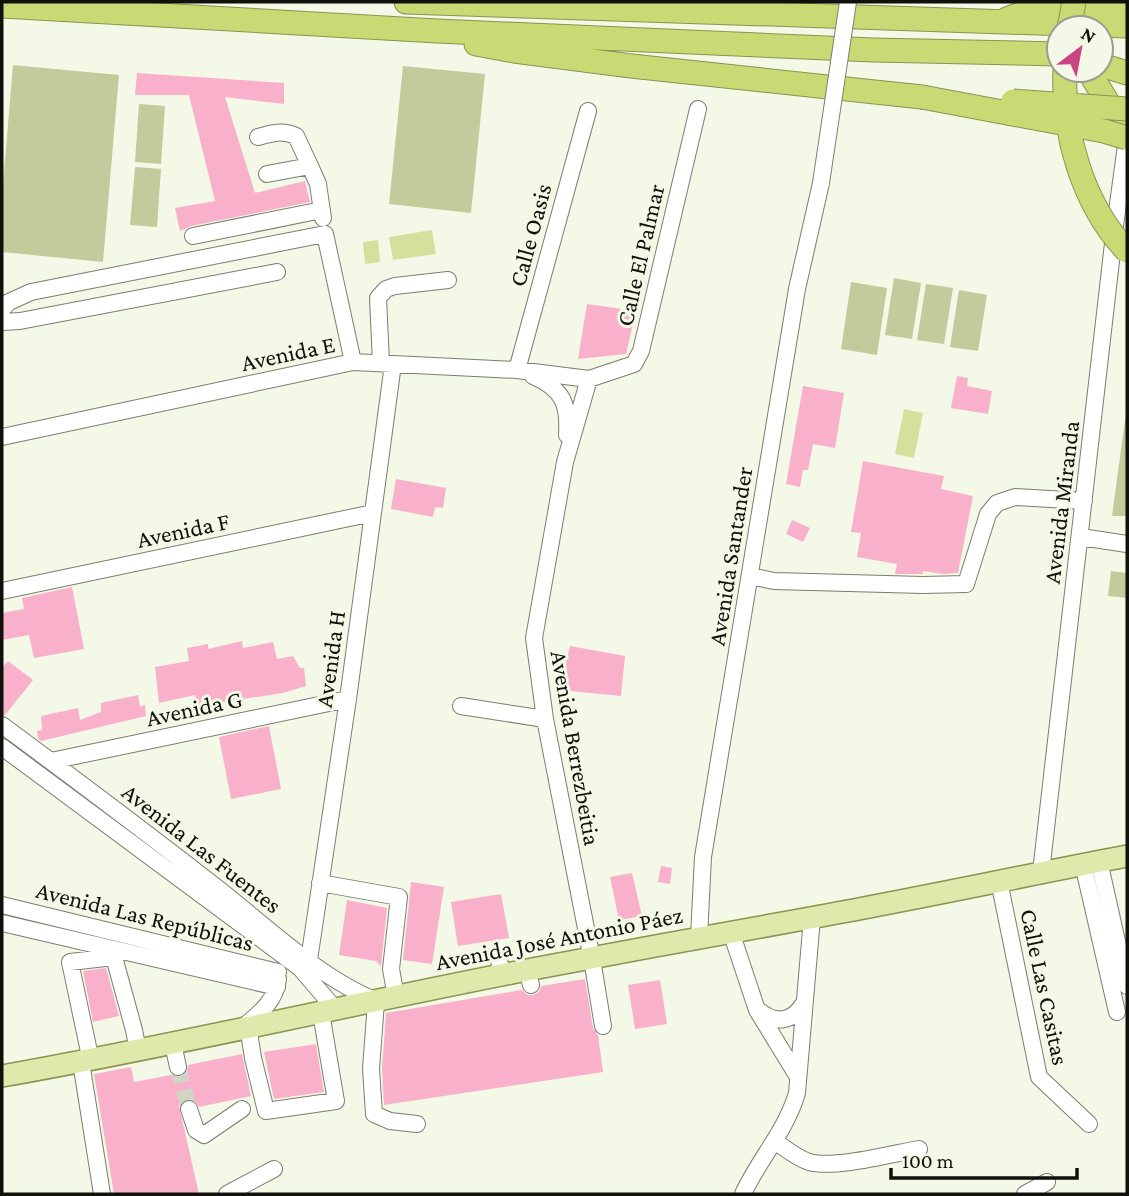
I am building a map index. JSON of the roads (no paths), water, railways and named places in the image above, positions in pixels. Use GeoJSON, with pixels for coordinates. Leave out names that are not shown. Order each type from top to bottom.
{"type":"FeatureCollection","features":[{"type":"Feature","properties":{"kind":"highway"},"geometry":{"type":"LineString","coordinates":[[406,2],[1127,26]]}},
{"type":"Feature","properties":{"kind":"highway"},"geometry":{"type":"LineString","coordinates":[[997,23],[1043,5],[1127,5]]}},
{"type":"Feature","properties":{"kind":"highway"},"geometry":{"type":"LineString","coordinates":[[2,6],[437,31],[873,50],[1045,54]]}},
{"type":"Feature","properties":{"kind":"highway"},"geometry":{"type":"LineString","coordinates":[[437,31],[480,45],[645,68],[922,97],[1127,109]]}},
{"type":"Feature","properties":{"kind":"highway"},"geometry":{"type":"LineString","coordinates":[[1064,84],[1070,141],[1089,193],[1113,236],[1127,251]]}},
{"type":"Feature","properties":{"kind":"highway"},"geometry":{"type":"LineString","coordinates":[[1096,84],[1127,136]]}},
{"type":"Feature","properties":{"kind":"highway"},"geometry":{"type":"LineString","coordinates":[[922,97],[1127,136]]}},
{"type":"Feature","properties":{"kind":"main road","name":"Avenida José Antonio Páez"},"geometry":{"type":"LineString","coordinates":[[2,1076],[138,1052],[383,1000],[500,965],[529,978],[592,959],[699,937],[812,918],[1127,856]]}},
{"type":"Feature","properties":{"kind":"street","name":"Avenida Santander"},"geometry":{"type":"LineString","coordinates":[[699,937],[703,858],[797,289],[821,183],[848,2]]}},
{"type":"Feature","properties":{"kind":"street","name":"Calle El Palmar"},"geometry":{"type":"LineString","coordinates":[[589,379],[634,364],[641,351],[698,110]]}},
{"type":"Feature","properties":{"kind":"street","name":"Calle Oasis"},"geometry":{"type":"LineString","coordinates":[[517,370],[588,111]]}},
{"type":"Feature","properties":{"kind":"street"},"geometry":{"type":"LineString","coordinates":[[258,137],[275,132],[296,136],[318,184],[325,234],[353,362]]}},
{"type":"Feature","properties":{"kind":"street","name":"Avenida Miranda"},"geometry":{"type":"LineString","coordinates":[[1041,872],[1084,501],[1121,226],[1127,136]]}},
{"type":"Feature","properties":{"kind":"street"},"geometry":{"type":"LineString","coordinates":[[267,174],[310,166]]}},
{"type":"Feature","properties":{"kind":"street"},"geometry":{"type":"LineString","coordinates":[[193,236],[322,209]]}},
{"type":"Feature","properties":{"kind":"street"},"geometry":{"type":"LineString","coordinates":[[2,309],[9,302],[31,292],[325,234]]}},
{"type":"Feature","properties":{"kind":"street"},"geometry":{"type":"LineString","coordinates":[[2,322],[20,321],[277,272]]}},
{"type":"Feature","properties":{"kind":"street","name":"Avenida H"},"geometry":{"type":"LineString","coordinates":[[309,960],[373,513],[387,363],[378,298],[386,289],[395,286],[448,279]]}},
{"type":"Feature","properties":{"kind":"street","name":"Avenida E"},"geometry":{"type":"LineString","coordinates":[[2,437],[353,362],[517,370],[589,379]]}},
{"type":"Feature","properties":{"kind":"street","name":"Avenida Berrezbeitia"},"geometry":{"type":"LineString","coordinates":[[517,370],[554,388],[567,407],[565,462]]}},
{"type":"Feature","properties":{"kind":"street","name":"Avenida Berrezbeitia"},"geometry":{"type":"LineString","coordinates":[[589,379],[565,462],[534,638],[545,719],[603,1026]]}},
{"type":"Feature","properties":{"kind":"street"},"geometry":{"type":"LineString","coordinates":[[750,576],[774,581],[966,584],[988,514],[997,503],[1015,497],[1084,501]]}},
{"type":"Feature","properties":{"kind":"street","name":"Avenida F"},"geometry":{"type":"LineString","coordinates":[[2,591],[373,513]]}},
{"type":"Feature","properties":{"kind":"street"},"geometry":{"type":"LineString","coordinates":[[1081,537],[1127,544]]}},
{"type":"Feature","properties":{"kind":"street","name":"Avenida G"},"geometry":{"type":"LineString","coordinates":[[51,761],[348,699]]}},
{"type":"Feature","properties":{"kind":"street"},"geometry":{"type":"LineString","coordinates":[[461,706],[545,719]]}},
{"type":"Feature","properties":{"kind":"street","name":"Avenida Las Fuentes"},"geometry":{"type":"LineString","coordinates":[[2,725],[350,990],[383,1000]]}},
{"type":"Feature","properties":{"kind":"street","name":"Avenida Las Fuentes"},"geometry":{"type":"LineString","coordinates":[[2,747],[300,968],[329,1012]]}},
{"type":"Feature","properties":{"kind":"street"},"geometry":{"type":"LineString","coordinates":[[39,775],[51,761]]}},
{"type":"Feature","properties":{"kind":"street"},"geometry":{"type":"LineString","coordinates":[[1091,863],[1127,986]]}},
{"type":"Feature","properties":{"kind":"street"},"geometry":{"type":"LineString","coordinates":[[1091,863],[1117,1012]]}},
{"type":"Feature","properties":{"kind":"street","name":"Calle Las Casitas"},"geometry":{"type":"LineString","coordinates":[[999,881],[1039,1077],[1089,1124]]}},
{"type":"Feature","properties":{"kind":"street"},"geometry":{"type":"LineString","coordinates":[[320,883],[399,897],[391,969],[371,1069],[374,1114],[390,1121],[417,1124]]}},
{"type":"Feature","properties":{"kind":"street","name":"Avenida Las Repúblicas"},"geometry":{"type":"LineString","coordinates":[[2,905],[278,980]]}},
{"type":"Feature","properties":{"kind":"street"},"geometry":{"type":"LineString","coordinates":[[743,1194],[776,1142],[797,1093],[812,918]]}},
{"type":"Feature","properties":{"kind":"street","name":"Avenida Las Repúblicas"},"geometry":{"type":"LineString","coordinates":[[2,923],[278,980]]}},
{"type":"Feature","properties":{"kind":"street"},"geometry":{"type":"LineString","coordinates":[[731,932],[757,1010],[798,1077]]}},
{"type":"Feature","properties":{"kind":"street"},"geometry":{"type":"LineString","coordinates":[[265,941],[272,954],[278,980],[265,1008],[244,1028],[266,1111],[335,1101],[329,1012]]}},
{"type":"Feature","properties":{"kind":"street"},"geometry":{"type":"LineString","coordinates":[[102,1194],[71,962],[114,957],[138,1052]]}},
{"type":"Feature","properties":{"kind":"street"},"geometry":{"type":"LineString","coordinates":[[757,1010],[769,1019],[783,1021],[799,1012],[804,1003]]}},
{"type":"Feature","properties":{"kind":"street"},"geometry":{"type":"LineString","coordinates":[[173,1044],[178,1067]]}},
{"type":"Feature","properties":{"kind":"street"},"geometry":{"type":"LineString","coordinates":[[189,1109],[196,1130],[204,1135],[242,1110]]}},
{"type":"Feature","properties":{"kind":"street"},"geometry":{"type":"LineString","coordinates":[[776,1142],[808,1162],[829,1164],[919,1149]]}},
{"type":"Feature","properties":{"kind":"street"},"geometry":{"type":"LineString","coordinates":[[227,1194],[274,1169]]}},
{"type":"Feature","properties":{"kind":"street"},"geometry":{"type":"LineString","coordinates":[[1025,1194],[1047,1182]]}},
{"type":"Feature","properties":{"kind":"tunnel"},"geometry":{"type":"LineString","coordinates":[[178,1067],[189,1109]]}}]}
